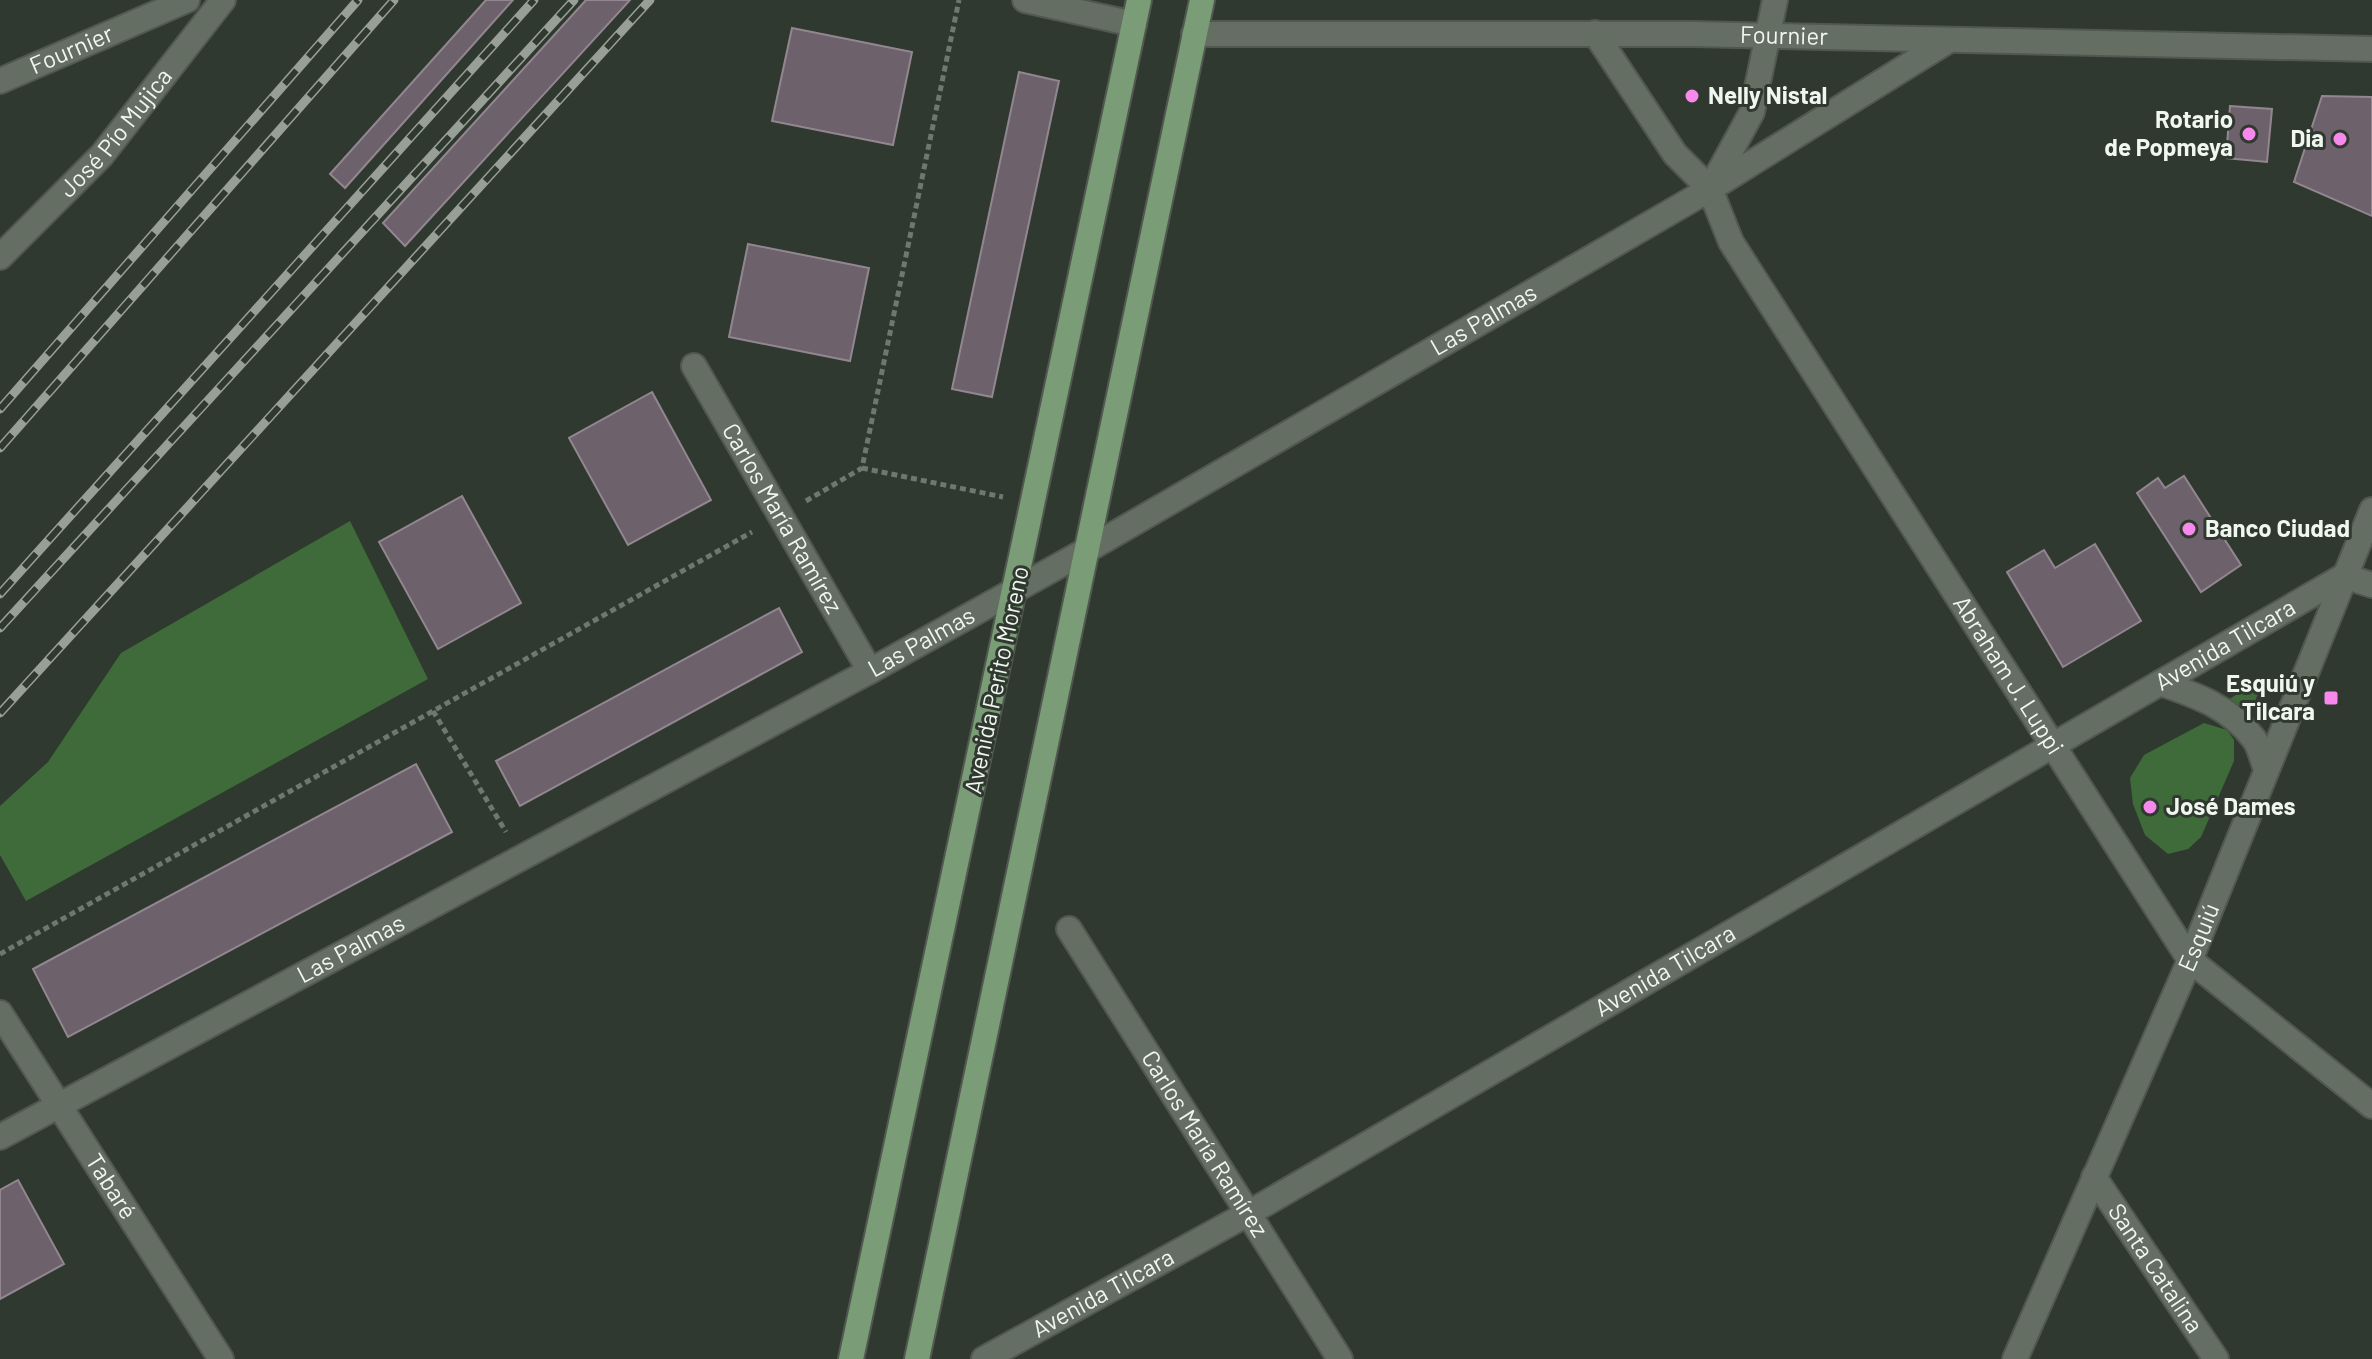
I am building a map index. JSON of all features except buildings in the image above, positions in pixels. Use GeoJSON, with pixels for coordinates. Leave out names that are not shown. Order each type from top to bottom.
{"type":"FeatureCollection","features":[{"type":"Feature","properties":{"kind":"main road","name":"Avenida Perito Moreno"},"geometry":{"type":"LineString","coordinates":[[851,1359],[1139,0]]}},
{"type":"Feature","properties":{"kind":"main road"},"geometry":{"type":"LineString","coordinates":[[917,1359],[1202,0]]}},
{"type":"Feature","properties":{"kind":"street","name":"Fournier"},"geometry":{"type":"LineString","coordinates":[[0,81],[187,0]]}},
{"type":"Feature","properties":{"kind":"street","name":"José Pío Mujica"},"geometry":{"type":"LineString","coordinates":[[0,257],[102,155],[223,0]]}},
{"type":"Feature","properties":{"kind":"street"},"geometry":{"type":"LineString","coordinates":[[1025,0],[1134,24]]}},
{"type":"Feature","properties":{"kind":"street"},"geometry":{"type":"LineString","coordinates":[[1710,189],[1752,112],[1775,0]]}},
{"type":"Feature","properties":{"kind":"street","name":"Abraham J. Luppi"},"geometry":{"type":"LineString","coordinates":[[1595,33],[1675,154],[1710,189],[1731,242],[2190,960],[2372,1106]]}},
{"type":"Feature","properties":{"kind":"street","name":"Fournier"},"geometry":{"type":"LineString","coordinates":[[1194,34],[1767,35],[2372,49]]}},
{"type":"Feature","properties":{"kind":"street","name":"Las Palmas"},"geometry":{"type":"LineString","coordinates":[[0,1137],[1016,590],[1710,189],[1949,40]]}},
{"type":"Feature","properties":{"kind":"street","name":"Carlos María Ramírez"},"geometry":{"type":"LineString","coordinates":[[694,366],[870,671]]}},
{"type":"Feature","properties":{"kind":"street","name":"Esquiú"},"geometry":{"type":"LineString","coordinates":[[2015,1359],[2190,960],[2372,510]]}},
{"type":"Feature","properties":{"kind":"street"},"geometry":{"type":"LineString","coordinates":[[2344,576],[2372,585]]}},
{"type":"Feature","properties":{"kind":"street","name":"Avenida Tilcara"},"geometry":{"type":"LineString","coordinates":[[984,1359],[1249,1213],[2344,576]]}},
{"type":"Feature","properties":{"kind":"street"},"geometry":{"type":"LineString","coordinates":[[2160,683],[2205,698],[2231,716],[2255,740],[2266,769]]}},
{"type":"Feature","properties":{"kind":"street","name":"Carlos María Ramírez"},"geometry":{"type":"LineString","coordinates":[[1069,929],[1340,1359]]}},
{"type":"Feature","properties":{"kind":"street","name":"Tabaré"},"geometry":{"type":"LineString","coordinates":[[0,1013],[221,1359]]}},
{"type":"Feature","properties":{"kind":"street","name":"Santa Catalina"},"geometry":{"type":"LineString","coordinates":[[2094,1177],[2216,1359]]}},
{"type":"Feature","properties":{"kind":"path"},"geometry":{"type":"LineString","coordinates":[[862,468],[959,0]]}},
{"type":"Feature","properties":{"kind":"path"},"geometry":{"type":"LineString","coordinates":[[0,954],[862,468],[1034,503]]}},
{"type":"Feature","properties":{"kind":"path"},"geometry":{"type":"LineString","coordinates":[[433,711],[521,857]]}},
{"type":"Feature","properties":{"kind":"green space"},"geometry":{"type":"Polygon","coordinates":[[[350,521],[428,679],[26,901],[0,855],[0,806],[48,762],[121,653],[350,521]]]}},
{"type":"Feature","properties":{"kind":"green space"},"geometry":{"type":"Polygon","coordinates":[[[2265,676],[2248,719],[2228,700],[2265,676]]]}},
{"type":"Feature","properties":{"kind":"green space"},"geometry":{"type":"Polygon","coordinates":[[[2204,723],[2227,730],[2234,740],[2234,761],[2201,837],[2188,849],[2168,854],[2145,835],[2133,804],[2130,778],[2144,755],[2204,723]]]}},
{"type":"Feature","properties":{"kind":"railway"},"geometry":{"type":"LineString","coordinates":[[0,409],[358,0]]}},
{"type":"Feature","properties":{"kind":"railway"},"geometry":{"type":"LineString","coordinates":[[0,448],[394,0]]}},
{"type":"Feature","properties":{"kind":"railway"},"geometry":{"type":"LineString","coordinates":[[0,594],[534,0]]}},
{"type":"Feature","properties":{"kind":"railway"},"geometry":{"type":"LineString","coordinates":[[0,628],[574,0]]}},
{"type":"Feature","properties":{"kind":"railway"},"geometry":{"type":"LineString","coordinates":[[0,713],[650,0]]}},
{"type":"Feature","properties":{"kind":"place","name":"Nelly Nistal"},"geometry":{"type":"Point","coordinates":[1692,96]}},
{"type":"Feature","properties":{"kind":"place","name":"Rotario de Popmeya"},"geometry":{"type":"Point","coordinates":[2249,134]}},
{"type":"Feature","properties":{"kind":"place","name":"Dia"},"geometry":{"type":"Point","coordinates":[2340,139]}},
{"type":"Feature","properties":{"kind":"place","name":"Banco Ciudad"},"geometry":{"type":"Point","coordinates":[2189,529]}},
{"type":"Feature","properties":{"kind":"place","name":"Esquiú y Tilcara"},"geometry":{"type":"Point","coordinates":[2331,698]}},
{"type":"Feature","properties":{"kind":"place","name":"José Dames"},"geometry":{"type":"Point","coordinates":[2150,807]}}]}
